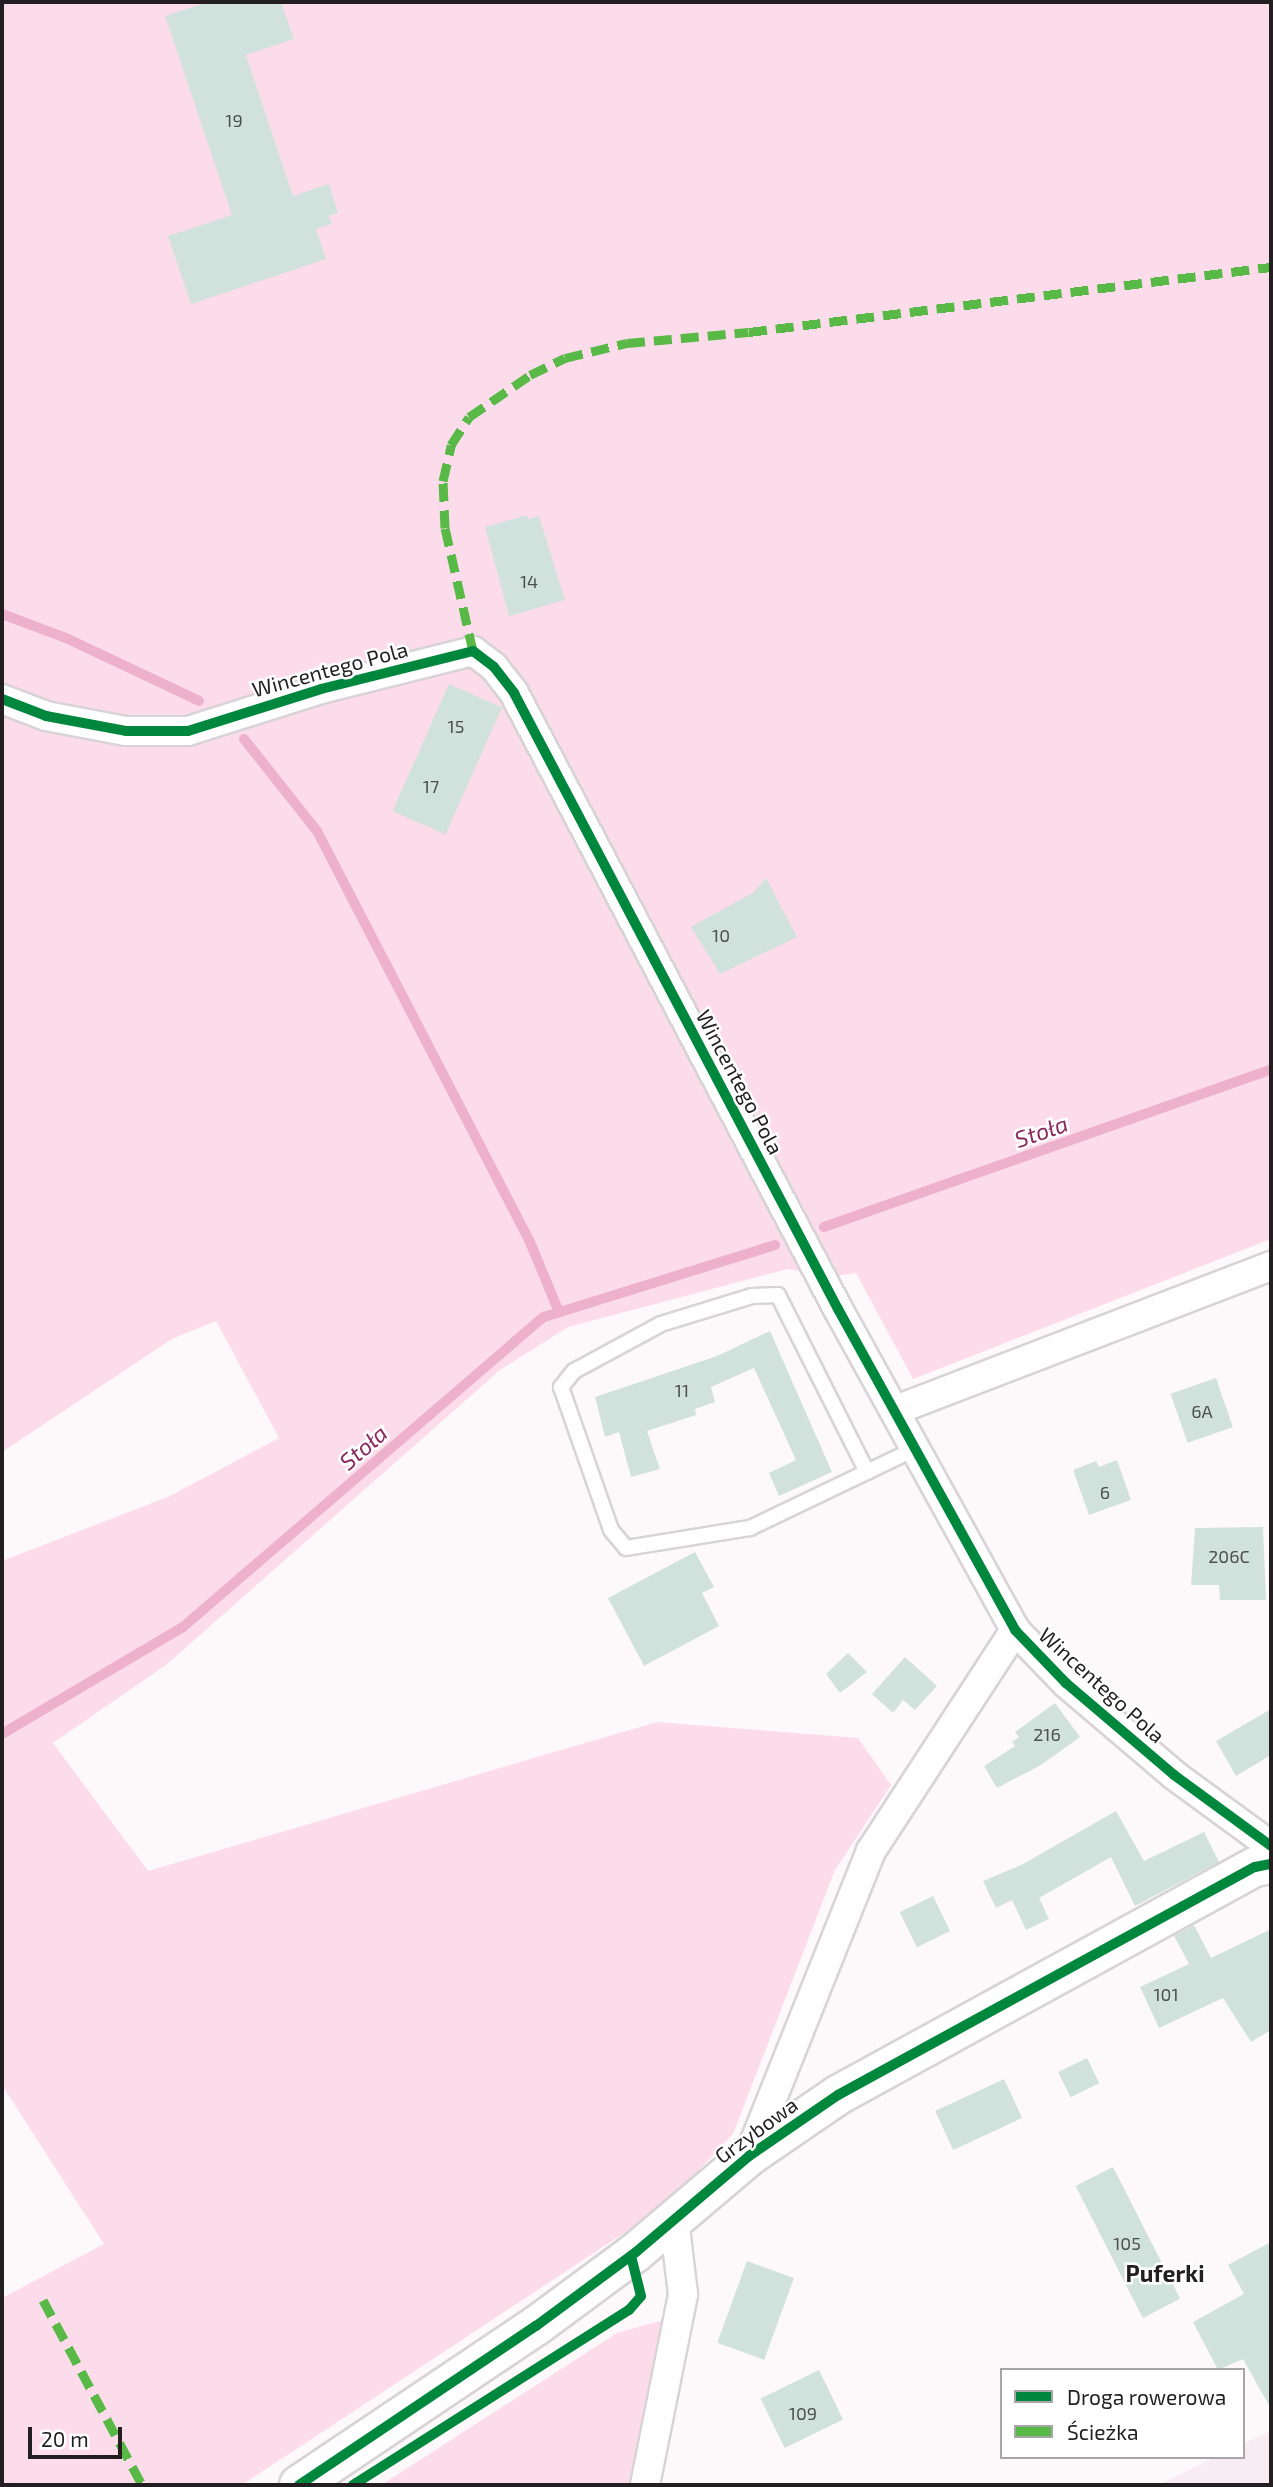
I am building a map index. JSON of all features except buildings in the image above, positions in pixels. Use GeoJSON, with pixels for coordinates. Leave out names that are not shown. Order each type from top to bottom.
{"type":"FeatureCollection","features":[{"type":"Feature","properties":{"kind":"street","name":"Wincentego Pola"},"geometry":{"type":"LineString","coordinates":[[2,699],[46,716],[126,731],[188,730],[320,690],[472,651],[494,667],[514,694],[838,1310],[896,1410],[1015,1630],[1066,1684],[1164,1767],[1271,1846]]}},
{"type":"Feature","properties":{"kind":"street"},"geometry":{"type":"LineString","coordinates":[[896,1410],[1271,1266]]}},
{"type":"Feature","properties":{"kind":"street"},"geometry":{"type":"LineString","coordinates":[[749,2156],[871,1852],[1015,1630]]}},
{"type":"Feature","properties":{"kind":"street","name":"Grzybowa"},"geometry":{"type":"LineString","coordinates":[[299,2485],[536,2326],[674,2220],[749,2156],[838,2095],[1255,1867],[1271,1864]]}},
{"type":"Feature","properties":{"kind":"street"},"geometry":{"type":"LineString","coordinates":[[645,2485],[683,2294],[674,2220]]}},
{"type":"Feature","properties":{"kind":"lane"},"geometry":{"type":"LineString","coordinates":[[867,1472],[779,1295],[752,1296],[661,1324],[574,1371],[561,1387],[611,1530],[626,1548],[750,1528],[867,1472],[916,1448]]}},
{"type":"Feature","properties":{"kind":"shaded area"},"geometry":{"type":"Polygon","coordinates":[[[2,2],[1271,2],[1271,1239],[913,1379],[856,1273],[829,1277],[788,1269],[568,1327],[500,1370],[166,1665],[53,1743],[148,1871],[657,1722],[858,1738],[891,1785],[835,1870],[733,2134],[665,2206],[242,2485],[2,2485],[2,2298],[104,2244],[2,2085],[2,1561],[170,1496],[279,1438],[216,1321],[172,1339],[2,1452],[2,2]]]}},
{"type":"Feature","properties":{"kind":"shaded area"},"geometry":{"type":"Polygon","coordinates":[[[667,2319],[630,2485],[381,2485],[617,2333],[667,2319]]]}},
{"type":"Feature","properties":{"kind":"shaded area"},"geometry":{"type":"Polygon","coordinates":[[[1271,2431],[1271,2485],[1158,2485],[1212,2459],[1245,2459],[1245,2443],[1271,2431]]]}},
{"type":"Feature","properties":{"kind":"waterway"},"geometry":{"type":"LineString","coordinates":[[2,614],[66,638],[199,701]]}},
{"type":"Feature","properties":{"kind":"waterway"},"geometry":{"type":"LineString","coordinates":[[244,739],[317,831],[530,1242],[559,1312]]}},
{"type":"Feature","properties":{"kind":"waterway","name":"Stoła"},"geometry":{"type":"LineString","coordinates":[[824,1227],[1271,1070]]}},
{"type":"Feature","properties":{"kind":"waterway","name":"Stoła"},"geometry":{"type":"LineString","coordinates":[[2,1734],[183,1627],[544,1317],[775,1245]]}},
{"type":"Feature","properties":{"kind":"marked path"},"geometry":{"type":"LineString","coordinates":[[473,651],[445,528],[443,481],[451,445],[469,417],[530,375],[565,358],[627,343],[749,332],[1271,267]]}},
{"type":"Feature","properties":{"kind":"marked path"},"geometry":{"type":"LineString","coordinates":[[43,2300],[142,2485]]}},
{"type":"Feature","properties":{"kind":"cycle path"},"geometry":{"type":"LineString","coordinates":[[2,699],[46,716],[126,731],[188,731],[321,689],[473,651],[494,667],[514,693],[838,1309],[1015,1630],[1066,1683],[1174,1775],[1271,1846]]}},
{"type":"Feature","properties":{"kind":"cycle path"},"geometry":{"type":"LineString","coordinates":[[299,2485],[536,2326],[636,2252],[749,2156],[838,2095],[1255,1867],[1271,1864]]}},
{"type":"Feature","properties":{"kind":"cycle path"},"geometry":{"type":"LineString","coordinates":[[353,2485],[629,2310],[641,2296],[631,2256]]}},
{"type":"Feature","properties":{"kind":"district","name":"Puferki"},"geometry":{"type":"Point","coordinates":[1165,2273]}}]}
